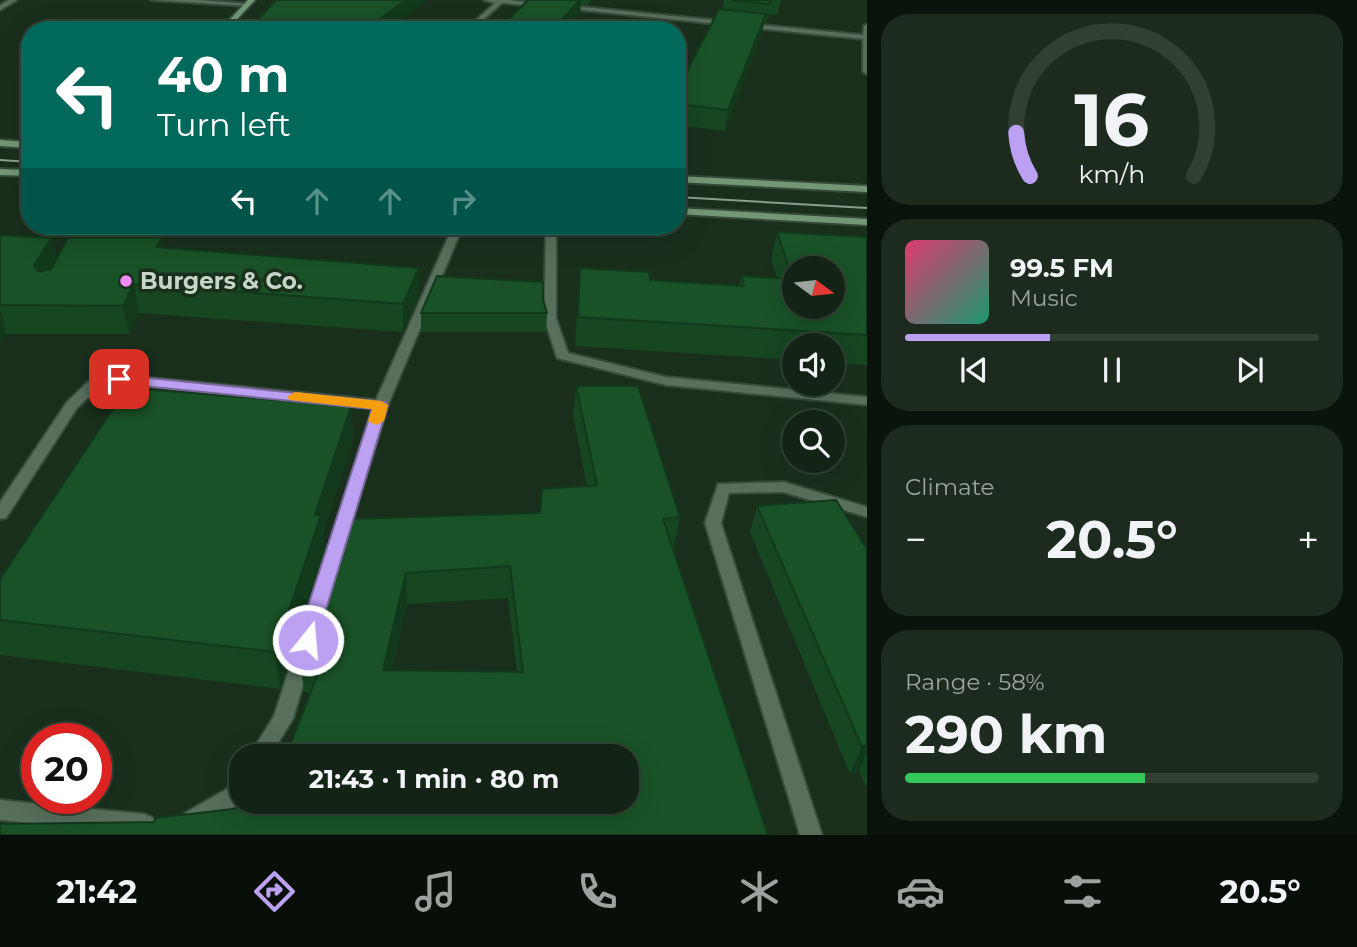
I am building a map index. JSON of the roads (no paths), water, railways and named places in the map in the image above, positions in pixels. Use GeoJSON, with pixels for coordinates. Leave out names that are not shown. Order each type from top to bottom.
{"type":"FeatureCollection","features":[{"type":"Feature","properties":{"kind":"main road"},"geometry":{"type":"LineString","coordinates":[[231,21],[249,2]]}},
{"type":"Feature","properties":{"kind":"main road"},"geometry":{"type":"LineString","coordinates":[[0,143],[21,144]]}},
{"type":"Feature","properties":{"kind":"main road"},"geometry":{"type":"LineString","coordinates":[[0,172],[21,173]]}},
{"type":"Feature","properties":{"kind":"main road"},"geometry":{"type":"LineString","coordinates":[[686,179],[867,189]]}},
{"type":"Feature","properties":{"kind":"main road"},"geometry":{"type":"LineString","coordinates":[[686,212],[867,222]]}},
{"type":"Feature","properties":{"kind":"street"},"geometry":{"type":"LineString","coordinates":[[0,8],[15,0]]}},
{"type":"Feature","properties":{"kind":"street"},"geometry":{"type":"LineString","coordinates":[[154,0],[249,2]]}},
{"type":"Feature","properties":{"kind":"street"},"geometry":{"type":"LineString","coordinates":[[487,0],[673,21]]}},
{"type":"Feature","properties":{"kind":"street"},"geometry":{"type":"LineString","coordinates":[[556,7],[563,0]]}},
{"type":"Feature","properties":{"kind":"street"},"geometry":{"type":"LineString","coordinates":[[478,21],[501,1]]}},
{"type":"Feature","properties":{"kind":"street"},"geometry":{"type":"LineString","coordinates":[[686,22],[865,37]]}},
{"type":"Feature","properties":{"kind":"street"},"geometry":{"type":"LineString","coordinates":[[867,26],[867,72]]}},
{"type":"Feature","properties":{"kind":"street"},"geometry":{"type":"LineString","coordinates":[[68,260],[82,235]]}},
{"type":"Feature","properties":{"kind":"street"},"geometry":{"type":"LineString","coordinates":[[336,549],[381,405],[454,235]]}},
{"type":"Feature","properties":{"kind":"street"},"geometry":{"type":"LineString","coordinates":[[551,235],[550,318],[562,355],[666,381],[867,401]]}},
{"type":"Feature","properties":{"kind":"street"},"geometry":{"type":"LineString","coordinates":[[416,290],[430,291]]}},
{"type":"Feature","properties":{"kind":"street"},"geometry":{"type":"LineString","coordinates":[[0,514],[72,405],[93,385],[119,379],[381,405]]}},
{"type":"Feature","properties":{"kind":"street"},"geometry":{"type":"LineString","coordinates":[[811,835],[713,523],[723,488],[784,486],[867,512]]}},
{"type":"Feature","properties":{"kind":"street"},"geometry":{"type":"LineString","coordinates":[[267,744],[284,719],[312,627]]}},
{"type":"Feature","properties":{"kind":"street"},"geometry":{"type":"LineString","coordinates":[[0,810],[181,828],[229,799]]}},
{"type":"Feature","properties":{"kind":"tram line"},"geometry":{"type":"LineString","coordinates":[[0,160],[21,161]]}},
{"type":"Feature","properties":{"kind":"tram line"},"geometry":{"type":"LineString","coordinates":[[686,198],[867,208]]}},
{"type":"Feature","properties":{"kind":"place","name":"Burgers & Co."},"geometry":{"type":"Point","coordinates":[126,281]}}]}
